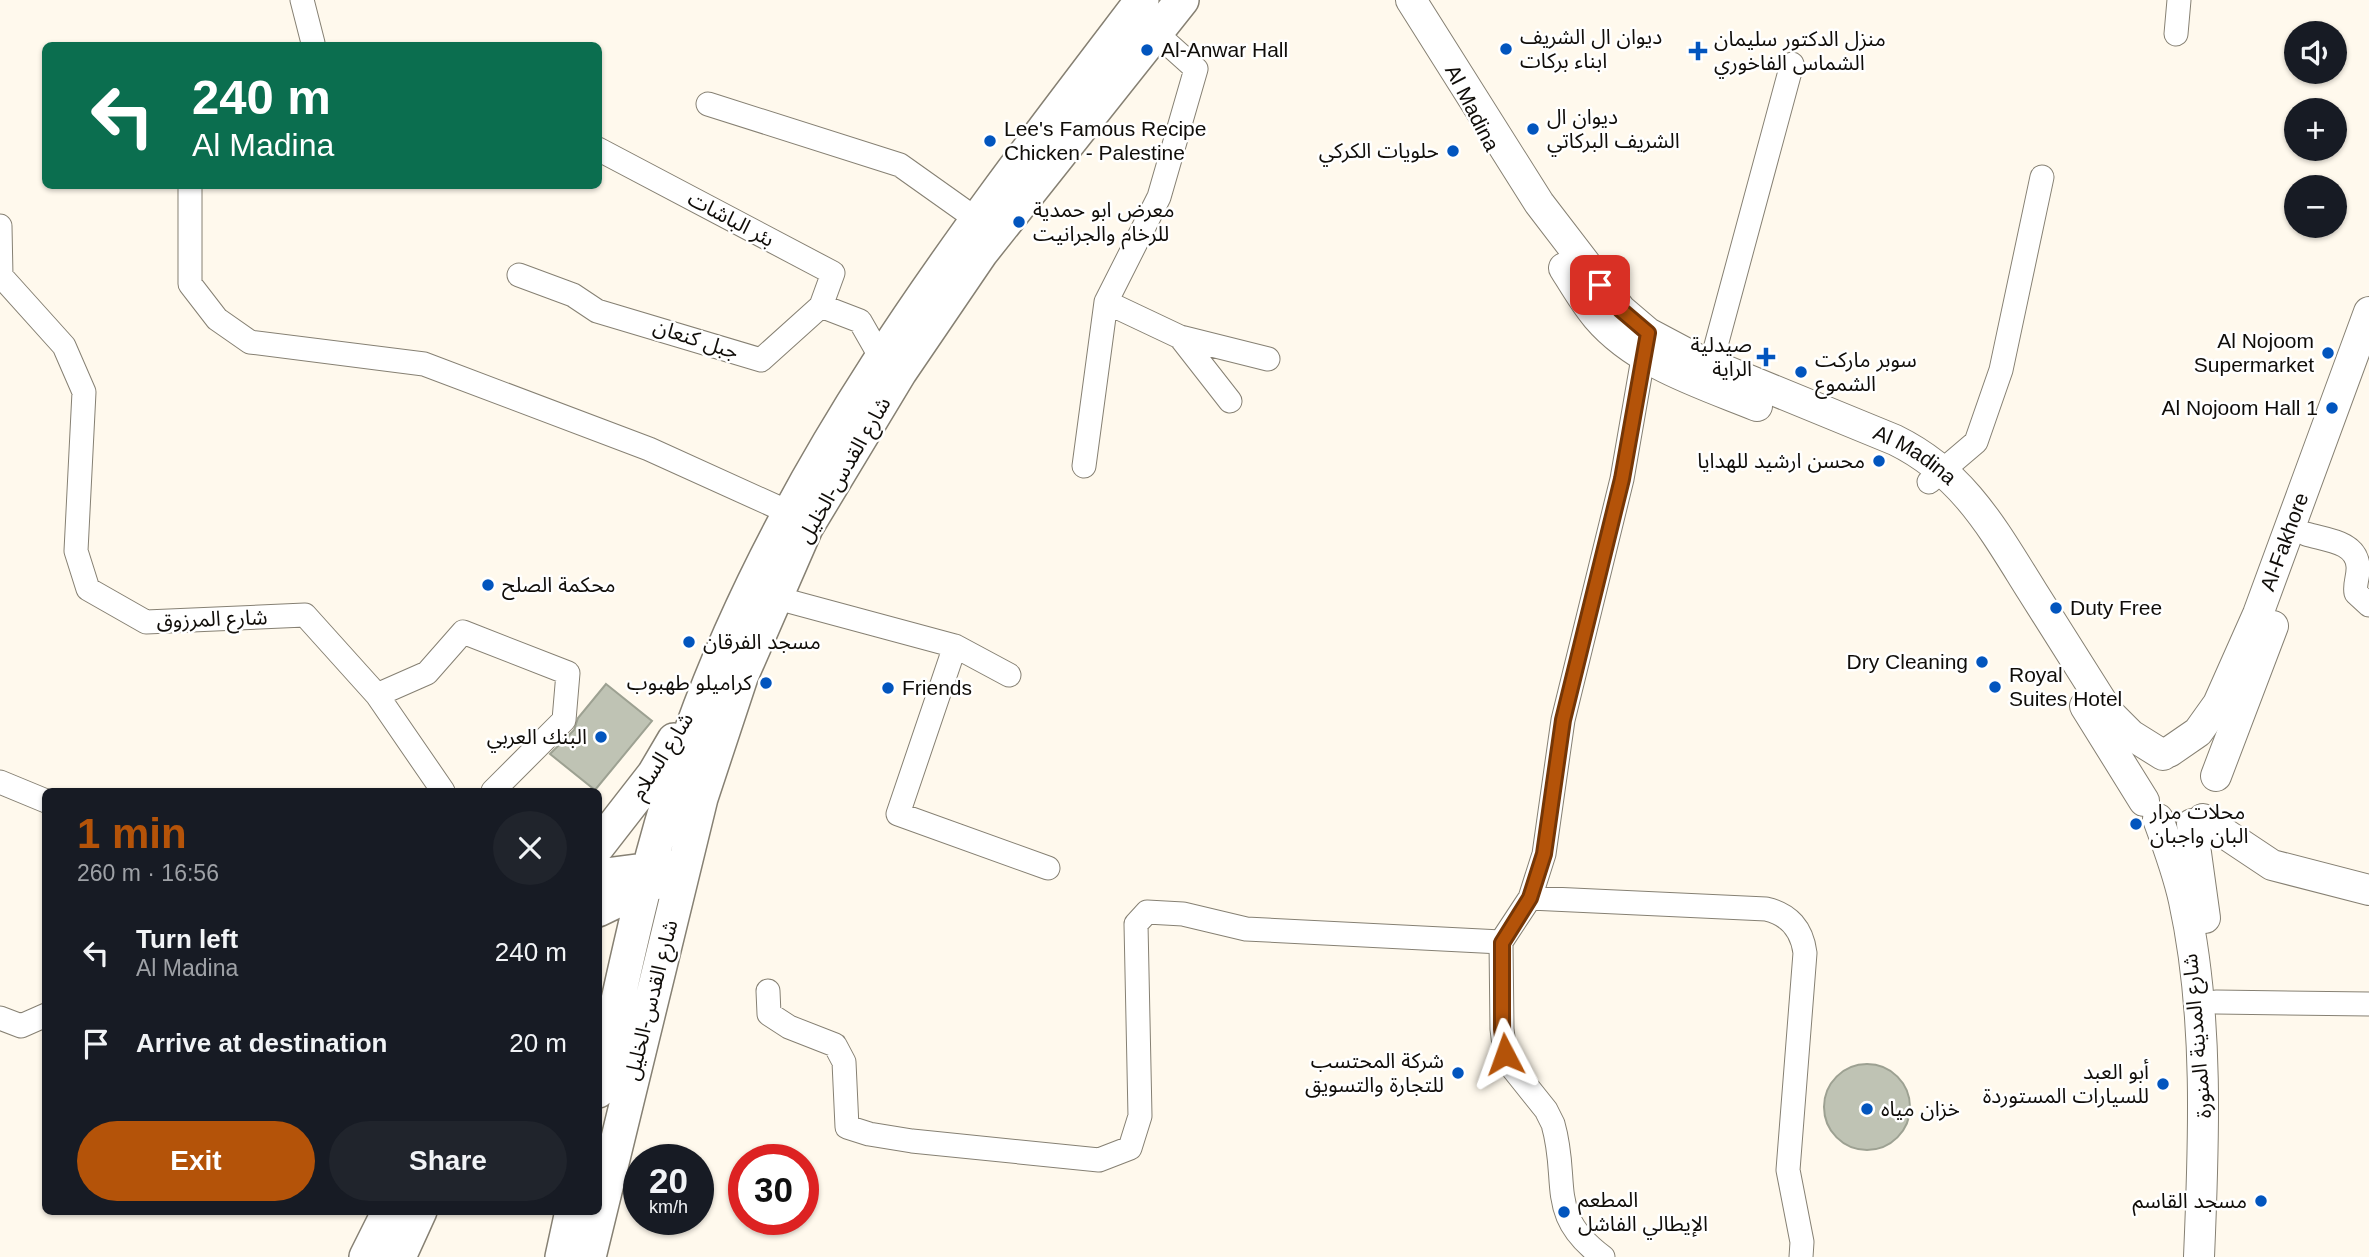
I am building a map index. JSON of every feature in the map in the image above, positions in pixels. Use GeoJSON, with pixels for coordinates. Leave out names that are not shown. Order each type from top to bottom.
{"type":"FeatureCollection","features":[{"type":"Feature","properties":{"kind":"main road","name":"شارع القدس-الخليل"},"geometry":{"type":"LineString","coordinates":[[602,1073],[645,879],[688,740],[719,662],[788,512],[880,356],[976,219],[1142,0]]}},
{"type":"Feature","properties":{"kind":"main road","name":"شارع القدس-الخليل"},"geometry":{"type":"LineString","coordinates":[[602,1203],[701,798],[741,677],[806,528],[900,372],[981,253],[1182,0]]}},
{"type":"Feature","properties":{"kind":"main road","name":"شارع السلام"},"geometry":{"type":"LineString","coordinates":[[602,841],[654,774],[719,662]]}},
{"type":"Feature","properties":{"kind":"main road"},"geometry":{"type":"LineString","coordinates":[[602,907],[645,879],[684,865]]}},
{"type":"Feature","properties":{"kind":"main road"},"geometry":{"type":"LineString","coordinates":[[602,876],[645,879]]}},
{"type":"Feature","properties":{"kind":"main road"},"geometry":{"type":"LineString","coordinates":[[602,960],[613,968],[622,984]]}},
{"type":"Feature","properties":{"kind":"main road"},"geometry":{"type":"LineString","coordinates":[[366,1257],[387,1215]]}},
{"type":"Feature","properties":{"kind":"main road"},"geometry":{"type":"LineString","coordinates":[[399,1257],[418,1215]]}},
{"type":"Feature","properties":{"kind":"main road"},"geometry":{"type":"LineString","coordinates":[[562,1257],[571,1215]]}},
{"type":"Feature","properties":{"kind":"main road","name":"شارع القدس-الخليل"},"geometry":{"type":"LineString","coordinates":[[589,1257],[599,1215]]}},
{"type":"Feature","properties":{"kind":"street"},"geometry":{"type":"LineString","coordinates":[[302,0],[313,42]]}},
{"type":"Feature","properties":{"kind":"street","name":"Al Madina"},"geometry":{"type":"LineString","coordinates":[[1411,0],[1539,203],[1645,344],[1692,380],[1906,467],[1936,476],[1986,518],[2109,713],[2131,735],[2166,753],[2180,750],[2202,757],[2216,776]]}},
{"type":"Feature","properties":{"kind":"street"},"geometry":{"type":"LineString","coordinates":[[2176,34],[2179,0]]}},
{"type":"Feature","properties":{"kind":"street"},"geometry":{"type":"LineString","coordinates":[[1084,466],[1107,302],[1159,197],[1196,69],[1157,34]]}},
{"type":"Feature","properties":{"kind":"street"},"geometry":{"type":"LineString","coordinates":[[1711,364],[1792,64]]}},
{"type":"Feature","properties":{"kind":"street"},"geometry":{"type":"LineString","coordinates":[[708,104],[900,165],[976,219]]}},
{"type":"Feature","properties":{"kind":"street","name":"بئر الباشات"},"geometry":{"type":"LineString","coordinates":[[602,151],[833,274],[821,306]]}},
{"type":"Feature","properties":{"kind":"street"},"geometry":{"type":"LineString","coordinates":[[1936,476],[1976,442],[2001,370],[2042,177]]}},
{"type":"Feature","properties":{"kind":"street"},"geometry":{"type":"LineString","coordinates":[[190,189],[190,284],[217,319],[250,342],[424,363],[649,449],[788,512]]}},
{"type":"Feature","properties":{"kind":"street","name":"شارع المرزوق"},"geometry":{"type":"LineString","coordinates":[[0,226],[1,276],[64,346],[84,392],[76,551],[88,589],[146,622],[305,615],[377,695],[441,788]]}},
{"type":"Feature","properties":{"kind":"street","name":"جبل كنعان"},"geometry":{"type":"LineString","coordinates":[[519,275],[573,295],[597,311],[761,360],[821,306]]}},
{"type":"Feature","properties":{"kind":"street"},"geometry":{"type":"LineString","coordinates":[[1107,302],[1180,337],[1268,359]]}},
{"type":"Feature","properties":{"kind":"street"},"geometry":{"type":"LineString","coordinates":[[821,306],[860,321],[880,356]]}},
{"type":"Feature","properties":{"kind":"street","name":"Al-Fakhore"},"geometry":{"type":"LineString","coordinates":[[2166,753],[2198,732],[2218,704],[2258,614],[2369,312]]}},
{"type":"Feature","properties":{"kind":"street"},"geometry":{"type":"LineString","coordinates":[[1180,337],[1230,401]]}},
{"type":"Feature","properties":{"kind":"street"},"geometry":{"type":"LineString","coordinates":[[1603,1257],[1588,1247],[1567,1217],[1553,1124],[1546,1110],[1505,1054],[1502,1029],[1502,943],[1530,898],[1544,854],[1563,720],[1622,479],[1645,344]]}},
{"type":"Feature","properties":{"kind":"street","name":"Al Madina"},"geometry":{"type":"LineString","coordinates":[[1645,344],[1711,364],[1921,453],[1979,539],[2151,810]]}},
{"type":"Feature","properties":{"kind":"street","name":"Al-Fakhore"},"geometry":{"type":"LineString","coordinates":[[2216,776],[2369,358]]}},
{"type":"Feature","properties":{"kind":"street"},"geometry":{"type":"LineString","coordinates":[[2306,534],[2346,545],[2351,550],[2358,567],[2356,593],[2369,605]]}},
{"type":"Feature","properties":{"kind":"street"},"geometry":{"type":"LineString","coordinates":[[777,598],[955,646],[1009,675]]}},
{"type":"Feature","properties":{"kind":"street"},"geometry":{"type":"LineString","coordinates":[[377,695],[427,673],[463,632],[568,673],[564,720],[497,788]]}},
{"type":"Feature","properties":{"kind":"street"},"geometry":{"type":"LineString","coordinates":[[955,646],[898,814],[1048,868]]}},
{"type":"Feature","properties":{"kind":"street"},"geometry":{"type":"LineString","coordinates":[[2166,753],[2149,767],[2143,778],[2151,810],[2169,825],[2198,821],[2272,865],[2369,890]]}},
{"type":"Feature","properties":{"kind":"street"},"geometry":{"type":"LineString","coordinates":[[2198,821],[2216,799],[2216,776]]}},
{"type":"Feature","properties":{"kind":"street"},"geometry":{"type":"LineString","coordinates":[[0,782],[42,799]]}},
{"type":"Feature","properties":{"kind":"street","name":"شارع المدينة المنورة"},"geometry":{"type":"LineString","coordinates":[[2151,810],[2185,901],[2198,1007],[2205,1114],[2199,1257]]}},
{"type":"Feature","properties":{"kind":"street","name":"شارع المدينة المنورة"},"geometry":{"type":"LineString","coordinates":[[2198,821],[2216,1002],[2220,1109],[2216,1257]]}},
{"type":"Feature","properties":{"kind":"street"},"geometry":{"type":"LineString","coordinates":[[1530,898],[1766,909],[1787,918],[1798,930],[1805,953],[1788,1170],[1802,1242],[1801,1257]]}},
{"type":"Feature","properties":{"kind":"street"},"geometry":{"type":"LineString","coordinates":[[768,991],[769,1014],[789,1027],[835,1045],[844,1062],[847,1126],[869,1134],[912,1141],[1099,1160],[1129,1147],[1140,1116],[1134,958],[1136,924],[1147,912],[1183,914],[1246,929],[1502,943]]}},
{"type":"Feature","properties":{"kind":"street"},"geometry":{"type":"LineString","coordinates":[[2216,1002],[2369,1004]]}},
{"type":"Feature","properties":{"kind":"street"},"geometry":{"type":"LineString","coordinates":[[0,1018],[21,1026],[42,1018]]}},
{"type":"Feature","properties":{"kind":"building","name":"البنك العربي"},"geometry":{"type":"Polygon","coordinates":[[[606,684],[652,721],[597,788],[592,788],[550,754],[574,730],[578,718],[606,684]]]}},
{"type":"Feature","properties":{"kind":"building","name":"خزان مياه"},"geometry":{"type":"Polygon","coordinates":[[[1867,1064],[1884,1067],[1898,1076],[1907,1090],[1910,1107],[1907,1124],[1898,1138],[1884,1147],[1867,1150],[1850,1147],[1836,1138],[1827,1124],[1824,1107],[1827,1090],[1836,1076],[1850,1067],[1867,1064]]]}},
{"type":"Feature","properties":{"kind":"place","name":"ديوان ال الشريف ابناء بركات"},"geometry":{"type":"Point","coordinates":[1506,49]}},
{"type":"Feature","properties":{"kind":"place","name":"Al-Anwar Hall"},"geometry":{"type":"Point","coordinates":[1147,50]}},
{"type":"Feature","properties":{"kind":"place","name":"منزل الدكتور سليمان الشماس الفاخوري"},"geometry":{"type":"Point","coordinates":[1698,51]}},
{"type":"Feature","properties":{"kind":"place","name":"ديوان ال الشريف البركاتي"},"geometry":{"type":"Point","coordinates":[1533,129]}},
{"type":"Feature","properties":{"kind":"place","name":"Lee's Famous Recipe Chicken - Palestine"},"geometry":{"type":"Point","coordinates":[990,141]}},
{"type":"Feature","properties":{"kind":"place","name":"حلويات الكركي"},"geometry":{"type":"Point","coordinates":[1453,151]}},
{"type":"Feature","properties":{"kind":"place","name":"معرض ابو حمدية للرخام والجرانيت"},"geometry":{"type":"Point","coordinates":[1019,222]}},
{"type":"Feature","properties":{"kind":"place","name":"Al Nojoom Supermarket"},"geometry":{"type":"Point","coordinates":[2328,353]}},
{"type":"Feature","properties":{"kind":"place","name":"صيدلية الراية"},"geometry":{"type":"Point","coordinates":[1766,357]}},
{"type":"Feature","properties":{"kind":"place","name":"سوبر ماركت الشموع"},"geometry":{"type":"Point","coordinates":[1801,372]}},
{"type":"Feature","properties":{"kind":"place","name":"Al Nojoom Hall 1"},"geometry":{"type":"Point","coordinates":[2332,408]}},
{"type":"Feature","properties":{"kind":"place","name":"محسن ارشيد للهدايا"},"geometry":{"type":"Point","coordinates":[1879,461]}},
{"type":"Feature","properties":{"kind":"place","name":"محكمة الصلح"},"geometry":{"type":"Point","coordinates":[488,585]}},
{"type":"Feature","properties":{"kind":"place","name":"Duty Free"},"geometry":{"type":"Point","coordinates":[2056,608]}},
{"type":"Feature","properties":{"kind":"place","name":"مسجد الفرقان"},"geometry":{"type":"Point","coordinates":[689,642]}},
{"type":"Feature","properties":{"kind":"place","name":"Dry Cleaning"},"geometry":{"type":"Point","coordinates":[1982,662]}},
{"type":"Feature","properties":{"kind":"place","name":"كراميلو طهبوب"},"geometry":{"type":"Point","coordinates":[766,683]}},
{"type":"Feature","properties":{"kind":"place","name":"Royal Suites Hotel"},"geometry":{"type":"Point","coordinates":[1995,687]}},
{"type":"Feature","properties":{"kind":"place","name":"Friends"},"geometry":{"type":"Point","coordinates":[888,688]}},
{"type":"Feature","properties":{"kind":"place","name":"البنك العربي"},"geometry":{"type":"Point","coordinates":[601,737]}},
{"type":"Feature","properties":{"kind":"place","name":"محلات مرار البان واجبان"},"geometry":{"type":"Point","coordinates":[2136,824]}},
{"type":"Feature","properties":{"kind":"place","name":"شركة المحتسب للتجارة والتسويق"},"geometry":{"type":"Point","coordinates":[1458,1073]}},
{"type":"Feature","properties":{"kind":"place","name":"أبو العبد للسيارات المستوردة"},"geometry":{"type":"Point","coordinates":[2163,1084]}},
{"type":"Feature","properties":{"kind":"place","name":"خزان مياه"},"geometry":{"type":"Point","coordinates":[1867,1109]}},
{"type":"Feature","properties":{"kind":"place","name":"مسجد القاسم"},"geometry":{"type":"Point","coordinates":[2261,1201]}},
{"type":"Feature","properties":{"kind":"place","name":"المطعم الإيطالي الفاشل"},"geometry":{"type":"Point","coordinates":[1564,1212]}},
{"type":"Feature","properties":{"kind":"route"},"geometry":{"type":"LineString","coordinates":[[1505,1054],[1502,1042],[1502,943],[1530,898],[1544,854],[1563,720],[1622,479],[1648,333],[1621,310],[1600,285]]}}]}
